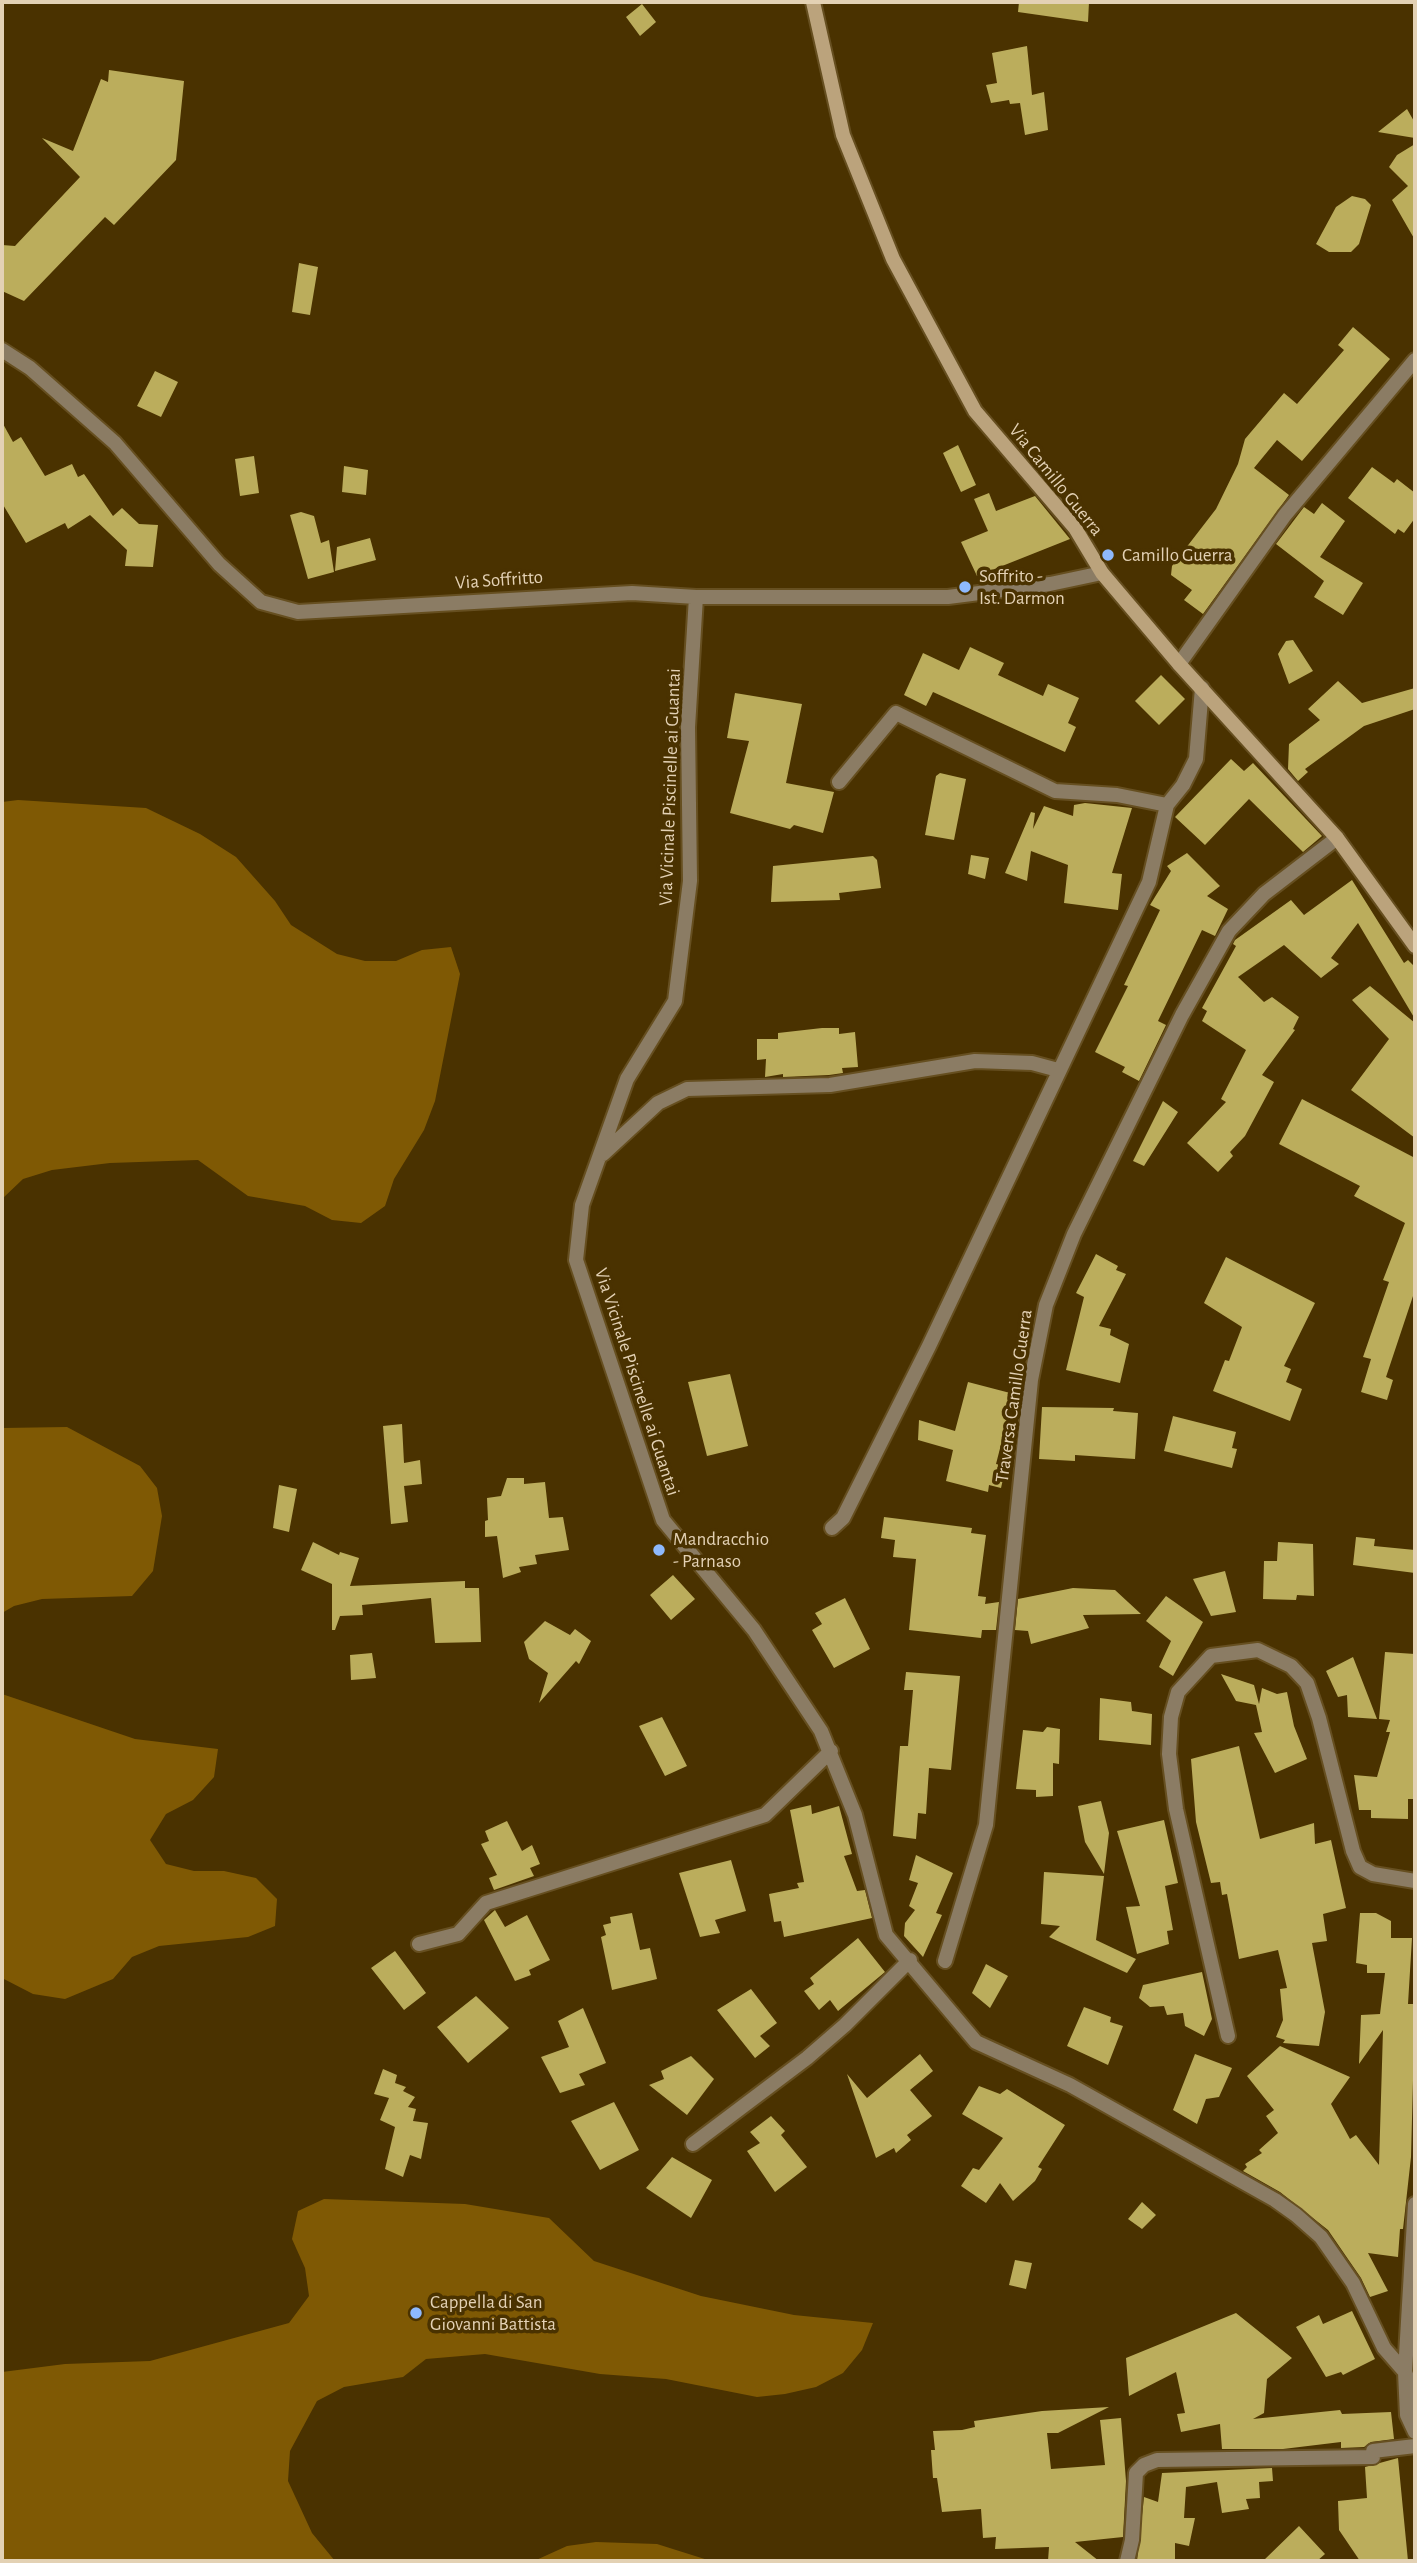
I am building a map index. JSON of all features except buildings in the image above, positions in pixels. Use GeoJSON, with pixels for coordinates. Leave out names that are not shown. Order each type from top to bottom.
{"type":"FeatureCollection","features":[{"type":"Feature","properties":{"kind":"street","name":"Via Camillo Guerra"},"geometry":{"type":"LineString","coordinates":[[813,2],[843,135],[893,259],[975,411],[1075,528],[1102,573],[1179,664],[1337,838],[1415,946]]}},
{"type":"Feature","properties":{"kind":"street","name":"Via Soffritto"},"geometry":{"type":"LineString","coordinates":[[2,350],[30,369],[115,443],[219,564],[261,602],[298,612],[579,594],[948,597],[1102,573]]}},
{"type":"Feature","properties":{"kind":"street"},"geometry":{"type":"LineString","coordinates":[[1179,664],[1285,515],[1415,360]]}},
{"type":"Feature","properties":{"kind":"street","name":"Via Vicinale Piscinelle ai Guantai"},"geometry":{"type":"LineString","coordinates":[[696,597],[688,727],[690,881],[675,1001],[627,1079],[582,1205],[576,1260],[663,1520],[768,1650],[831,1751],[855,1815],[886,1935],[910,1960],[976,2042],[1081,2091],[1275,2200],[1296,2215],[1321,2237],[1353,2283],[1384,2348],[1405,2372]]}},
{"type":"Feature","properties":{"kind":"street"},"geometry":{"type":"LineString","coordinates":[[832,1528],[843,1518],[990,1221],[1058,1070],[1149,882],[1167,805],[1183,785],[1196,759],[1202,688]]}},
{"type":"Feature","properties":{"kind":"street"},"geometry":{"type":"LineString","coordinates":[[839,782],[895,713],[1055,791],[1117,795],[1167,805]]}},
{"type":"Feature","properties":{"kind":"street","name":"Traversa Camillo Guerra"},"geometry":{"type":"LineString","coordinates":[[945,1961],[986,1825],[1030,1394],[1046,1305],[1080,1221],[1182,1015],[1229,931],[1264,894],[1337,838]]}},
{"type":"Feature","properties":{"kind":"street"},"geometry":{"type":"LineString","coordinates":[[597,1161],[612,1143],[659,1103],[687,1089],[830,1085],[975,1062],[1032,1063],[1058,1070]]}},
{"type":"Feature","properties":{"kind":"street"},"geometry":{"type":"LineString","coordinates":[[1228,2036],[1176,1809],[1169,1755],[1171,1717],[1178,1692],[1211,1656],[1258,1650],[1291,1666],[1307,1684],[1319,1718],[1353,1851],[1360,1867],[1373,1874],[1415,1881]]}},
{"type":"Feature","properties":{"kind":"street"},"geometry":{"type":"LineString","coordinates":[[419,1944],[458,1934],[486,1903],[765,1815],[831,1751]]}},
{"type":"Feature","properties":{"kind":"street"},"geometry":{"type":"LineString","coordinates":[[693,2144],[807,2058],[845,2025],[910,1960]]}},
{"type":"Feature","properties":{"kind":"street"},"geometry":{"type":"LineString","coordinates":[[1415,2204],[1405,2372],[1407,2415],[1415,2432]]}},
{"type":"Feature","properties":{"kind":"street"},"geometry":{"type":"LineString","coordinates":[[1405,2372],[1415,2397]]}},
{"type":"Feature","properties":{"kind":"street"},"geometry":{"type":"LineString","coordinates":[[1127,2561],[1132,2540],[1136,2473],[1144,2465],[1157,2460],[1373,2457],[1373,2451],[1415,2446]]}},
{"type":"Feature","properties":{"kind":"shaded area"},"geometry":{"type":"Polygon","coordinates":[[[18,800],[146,808],[200,834],[236,857],[275,901],[291,925],[337,954],[365,961],[396,961],[422,950],[451,947],[460,974],[435,1101],[424,1130],[394,1179],[385,1206],[361,1223],[332,1220],[305,1206],[248,1196],[198,1160],[110,1163],[52,1170],[23,1179],[2,1199],[2,802],[18,800]]]}},
{"type":"Feature","properties":{"kind":"shaded area"},"geometry":{"type":"Polygon","coordinates":[[[67,1427],[140,1466],[157,1488],[162,1516],[153,1571],[132,1596],[42,1599],[14,1606],[2,1613],[2,1428],[67,1427]]]}},
{"type":"Feature","properties":{"kind":"shaded area"},"geometry":{"type":"Polygon","coordinates":[[[2,1694],[135,1739],[218,1749],[214,1777],[193,1800],[166,1814],[150,1840],[166,1864],[194,1871],[224,1871],[256,1878],[277,1899],[275,1926],[248,1937],[159,1946],[132,1957],[113,1979],[65,1999],[33,1994],[2,1978],[2,1694]]]}},
{"type":"Feature","properties":{"kind":"shaded area"},"geometry":{"type":"Polygon","coordinates":[[[324,2199],[465,2204],[549,2218],[594,2261],[701,2296],[794,2315],[873,2323],[862,2350],[843,2373],[816,2387],[785,2394],[757,2397],[666,2379],[600,2374],[485,2354],[426,2359],[403,2377],[344,2387],[317,2401],[290,2451],[288,2481],[312,2533],[335,2561],[2,2561],[2,2372],[65,2364],[150,2361],[289,2323],[309,2296],[305,2268],[292,2239],[298,2211],[324,2199]]]}},
{"type":"Feature","properties":{"kind":"shaded area"},"geometry":{"type":"Polygon","coordinates":[[[596,2542],[657,2544],[711,2561],[534,2561],[567,2546],[596,2542]]]}},
{"type":"Feature","properties":{"kind":"place","name":"Camillo Guerra"},"geometry":{"type":"Point","coordinates":[1108,555]}},
{"type":"Feature","properties":{"kind":"place","name":"Soffrito - Ist. Darmon"},"geometry":{"type":"Point","coordinates":[965,587]}},
{"type":"Feature","properties":{"kind":"place","name":"Mandracchio - Parnaso"},"geometry":{"type":"Point","coordinates":[659,1550]}},
{"type":"Feature","properties":{"kind":"place","name":"Cappella di San Giovanni Battista"},"geometry":{"type":"Point","coordinates":[416,2313]}}]}
